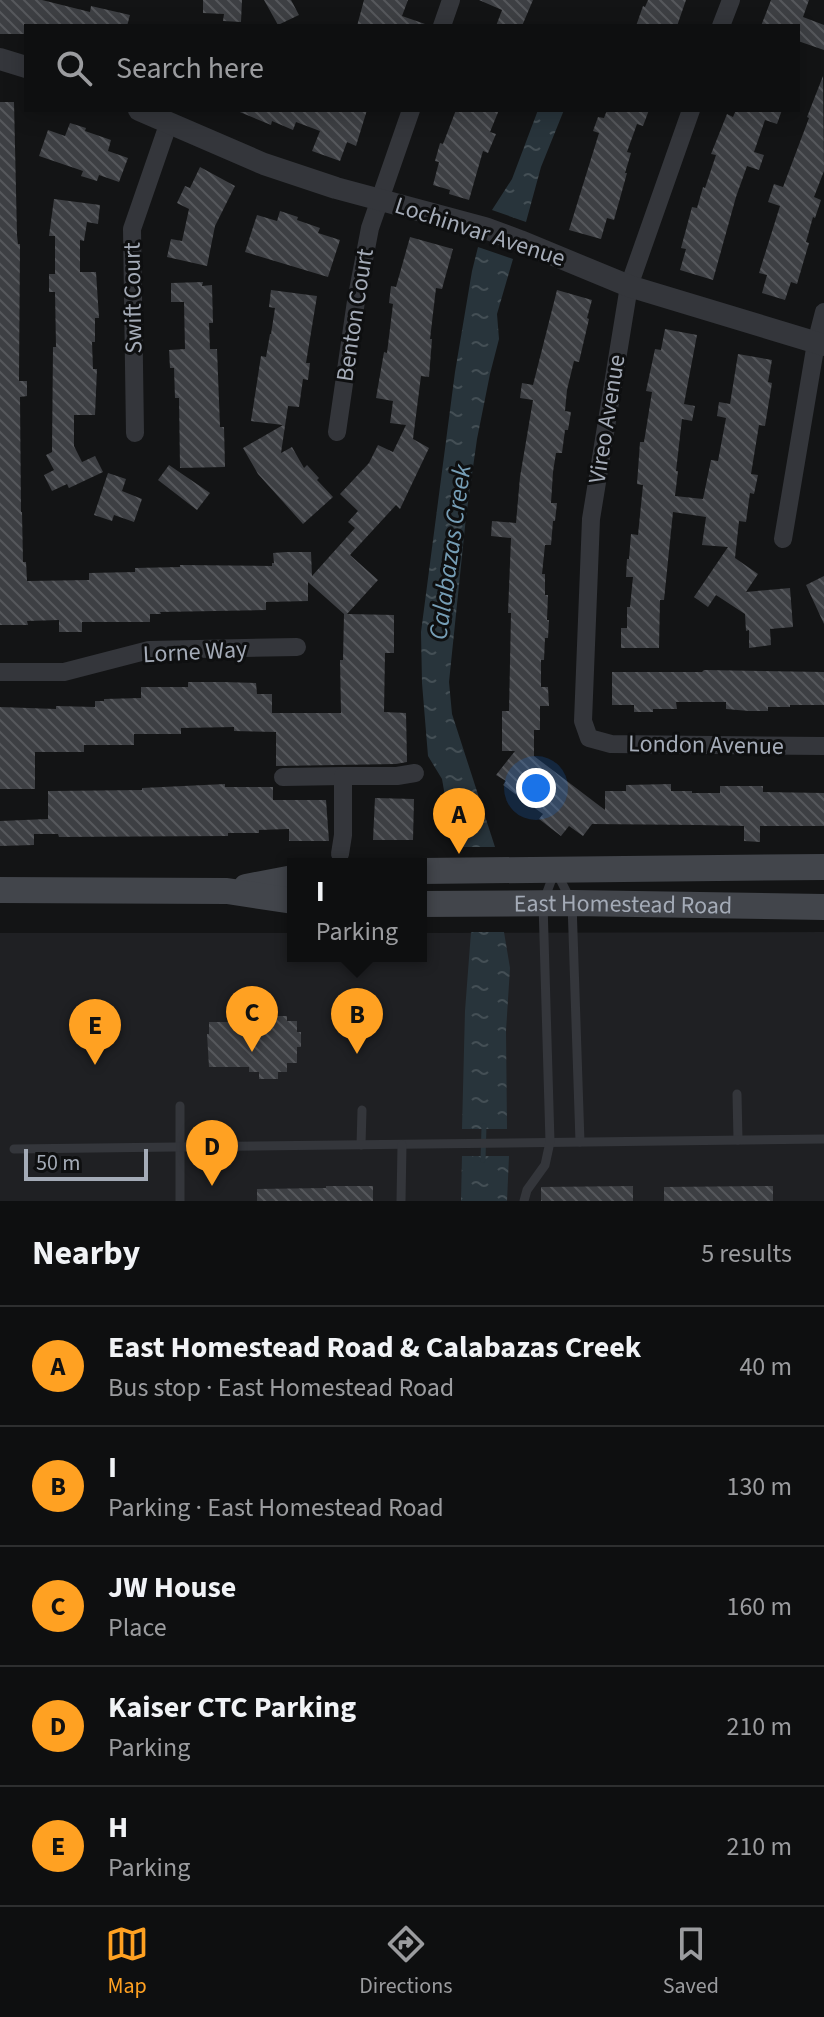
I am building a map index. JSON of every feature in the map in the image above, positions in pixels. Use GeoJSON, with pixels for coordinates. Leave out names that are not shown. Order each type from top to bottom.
{"type":"FeatureCollection","features":[{"type":"Feature","properties":{"kind":"main road","name":"East Homestead Road"},"geometry":{"type":"LineString","coordinates":[[427,871],[824,867]]}},
{"type":"Feature","properties":{"kind":"main road"},"geometry":{"type":"LineString","coordinates":[[227,891],[287,879]]}},
{"type":"Feature","properties":{"kind":"main road"},"geometry":{"type":"LineString","coordinates":[[0,890],[227,891],[287,900]]}},
{"type":"Feature","properties":{"kind":"main road","name":"East Homestead Road"},"geometry":{"type":"LineString","coordinates":[[427,904],[824,907]]}},
{"type":"Feature","properties":{"kind":"street"},"geometry":{"type":"LineString","coordinates":[[443,24],[451,0]]}},
{"type":"Feature","properties":{"kind":"street"},"geometry":{"type":"LineString","coordinates":[[722,24],[731,0]]}},
{"type":"Feature","properties":{"kind":"street","name":"Lochinvar Avenue"},"geometry":{"type":"LineString","coordinates":[[144,112],[264,164],[497,232],[629,286],[820,344]]}},
{"type":"Feature","properties":{"kind":"street","name":"Benton Court"},"geometry":{"type":"LineString","coordinates":[[337,432],[370,228],[410,112]]}},
{"type":"Feature","properties":{"kind":"street","name":"Vireo Avenue"},"geometry":{"type":"LineString","coordinates":[[589,738],[583,721],[591,519],[629,286],[690,112]]}},
{"type":"Feature","properties":{"kind":"street","name":"Swift Court"},"geometry":{"type":"LineString","coordinates":[[135,433],[132,229],[169,122]]}},
{"type":"Feature","properties":{"kind":"street"},"geometry":{"type":"LineString","coordinates":[[783,539],[824,312]]}},
{"type":"Feature","properties":{"kind":"street","name":"Lorne Way"},"geometry":{"type":"LineString","coordinates":[[0,672],[64,672],[149,650],[297,647]]}},
{"type":"Feature","properties":{"kind":"street","name":"London Avenue"},"geometry":{"type":"LineString","coordinates":[[589,738],[611,744],[824,746]]}},
{"type":"Feature","properties":{"kind":"street"},"geometry":{"type":"LineString","coordinates":[[283,777],[404,776],[415,773]]}},
{"type":"Feature","properties":{"kind":"street"},"geometry":{"type":"LineString","coordinates":[[340,854],[343,776]]}},
{"type":"Feature","properties":{"kind":"lane"},"geometry":{"type":"LineString","coordinates":[[524,1201],[527,1190],[545,1165],[550,1142],[543,903],[555,870]]}},
{"type":"Feature","properties":{"kind":"lane"},"geometry":{"type":"LineString","coordinates":[[555,870],[572,903],[580,1142]]}},
{"type":"Feature","properties":{"kind":"lane"},"geometry":{"type":"LineString","coordinates":[[737,1094],[738,1140]]}},
{"type":"Feature","properties":{"kind":"lane"},"geometry":{"type":"LineString","coordinates":[[180,1106],[180,1201]]}},
{"type":"Feature","properties":{"kind":"lane"},"geometry":{"type":"LineString","coordinates":[[361,1145],[362,1110]]}},
{"type":"Feature","properties":{"kind":"lane"},"geometry":{"type":"LineString","coordinates":[[14,1149],[824,1139]]}},
{"type":"Feature","properties":{"kind":"lane"},"geometry":{"type":"LineString","coordinates":[[401,1201],[402,1145]]}},
{"type":"Feature","properties":{"kind":"shaded area"},"geometry":{"type":"Polygon","coordinates":[[[824,932],[824,1201],[0,1201],[0,933],[287,933],[287,962],[427,962],[427,933],[824,932]]]}},
{"type":"Feature","properties":{"kind":"water"},"geometry":{"type":"Polygon","coordinates":[[[537,112],[563,112],[541,167],[526,222],[492,210],[512,179],[537,112]]]}},
{"type":"Feature","properties":{"kind":"water"},"geometry":{"type":"Polygon","coordinates":[[[478,247],[513,259],[497,314],[499,339],[477,439],[449,682],[452,714],[495,847],[460,847],[450,825],[442,779],[428,756],[421,632],[455,372],[478,247]]]}},
{"type":"Feature","properties":{"kind":"water"},"geometry":{"type":"Polygon","coordinates":[[[471,932],[504,932],[510,968],[506,1031],[507,1129],[462,1129],[471,932]]]}},
{"type":"Feature","properties":{"kind":"water"},"geometry":{"type":"Polygon","coordinates":[[[462,1156],[509,1156],[507,1201],[461,1201],[462,1156]]]}},
{"type":"Feature","properties":{"kind":"building"},"geometry":{"type":"Polygon","coordinates":[[[0,0],[42,0],[90,12],[91,6],[130,15],[128,24],[24,24],[24,34],[0,34],[0,0]]]}},
{"type":"Feature","properties":{"kind":"building"},"geometry":{"type":"Polygon","coordinates":[[[203,0],[242,0],[241,22],[223,21],[224,14],[203,13],[203,0]]]}},
{"type":"Feature","properties":{"kind":"building"},"geometry":{"type":"Polygon","coordinates":[[[264,0],[291,0],[299,15],[277,24],[264,0]]]}},
{"type":"Feature","properties":{"kind":"building"},"geometry":{"type":"Polygon","coordinates":[[[364,0],[408,0],[402,16],[425,24],[358,24],[364,0]]]}},
{"type":"Feature","properties":{"kind":"building"},"geometry":{"type":"Polygon","coordinates":[[[479,0],[533,0],[523,24],[497,24],[502,10],[479,0]]]}},
{"type":"Feature","properties":{"kind":"building"},"geometry":{"type":"Polygon","coordinates":[[[648,0],[686,0],[678,24],[637,24],[648,0]]]}},
{"type":"Feature","properties":{"kind":"building"},"geometry":{"type":"Polygon","coordinates":[[[771,0],[809,0],[803,17],[824,25],[824,50],[800,42],[800,24],[762,24],[771,0]]]}},
{"type":"Feature","properties":{"kind":"building"},"geometry":{"type":"Polygon","coordinates":[[[823,76],[824,171],[814,197],[821,200],[813,217],[797,284],[791,282],[785,300],[762,293],[767,275],[759,273],[780,206],[768,202],[774,184],[783,187],[823,76]]]}},
{"type":"Feature","properties":{"kind":"building"},"geometry":{"type":"Polygon","coordinates":[[[0,102],[14,102],[17,235],[20,244],[19,381],[27,381],[27,396],[20,397],[21,512],[27,581],[89,580],[89,573],[135,572],[135,568],[180,565],[272,566],[273,553],[286,552],[311,552],[312,576],[355,528],[348,522],[358,511],[340,494],[369,463],[378,445],[393,452],[406,425],[390,423],[393,401],[376,398],[384,352],[387,353],[393,304],[389,303],[391,286],[396,287],[410,237],[453,249],[442,289],[436,288],[429,377],[421,376],[413,439],[429,448],[400,509],[396,505],[350,555],[378,580],[347,614],[394,615],[394,653],[385,653],[384,712],[406,713],[407,762],[276,766],[276,732],[234,731],[234,727],[181,728],[181,734],[134,734],[134,745],[84,745],[84,752],[35,752],[35,789],[0,789],[0,707],[95,707],[95,701],[104,699],[141,698],[141,687],[188,687],[188,682],[224,682],[256,683],[257,694],[272,694],[272,713],[341,713],[340,660],[343,660],[344,614],[308,582],[308,601],[266,602],[266,610],[160,612],[150,614],[150,622],[82,622],[82,632],[59,632],[59,620],[0,625],[0,102]]]}},
{"type":"Feature","properties":{"kind":"building"},"geometry":{"type":"Polygon","coordinates":[[[240,112],[366,112],[356,146],[347,142],[340,161],[312,151],[320,131],[296,122],[293,130],[272,121],[271,125],[240,112]]]}},
{"type":"Feature","properties":{"kind":"building"},"geometry":{"type":"Polygon","coordinates":[[[455,112],[498,112],[490,132],[496,134],[488,153],[483,151],[469,200],[433,185],[439,162],[435,161],[440,143],[443,144],[455,112]]]}},
{"type":"Feature","properties":{"kind":"building"},"geometry":{"type":"Polygon","coordinates":[[[606,112],[648,112],[643,126],[637,124],[627,152],[631,153],[614,220],[607,218],[601,239],[569,230],[599,133],[593,131],[598,117],[604,118],[606,112]]]}},
{"type":"Feature","properties":{"kind":"building"},"geometry":{"type":"Polygon","coordinates":[[[735,112],[781,112],[777,124],[765,120],[754,152],[764,155],[759,170],[747,166],[713,280],[680,270],[686,249],[681,248],[692,207],[697,208],[716,155],[711,154],[727,114],[733,117],[735,112]]]}},
{"type":"Feature","properties":{"kind":"building"},"geometry":{"type":"Polygon","coordinates":[[[70,123],[111,140],[108,151],[128,158],[119,182],[99,175],[97,181],[81,176],[83,171],[39,156],[48,130],[65,136],[70,123]]]}},
{"type":"Feature","properties":{"kind":"building"},"geometry":{"type":"Polygon","coordinates":[[[200,167],[235,186],[215,226],[207,266],[167,257],[171,239],[182,241],[189,209],[177,203],[185,186],[190,188],[200,167]]]}},
{"type":"Feature","properties":{"kind":"building"},"geometry":{"type":"Polygon","coordinates":[[[54,199],[100,205],[98,224],[87,222],[84,241],[80,240],[80,272],[96,272],[99,318],[95,318],[95,342],[92,342],[93,369],[97,369],[95,415],[74,415],[74,446],[82,462],[95,456],[103,472],[69,488],[67,484],[52,491],[44,475],[54,470],[46,455],[52,452],[53,347],[56,347],[55,292],[49,292],[49,274],[55,274],[55,236],[49,236],[54,199]]]}},
{"type":"Feature","properties":{"kind":"building"},"geometry":{"type":"Polygon","coordinates":[[[280,211],[320,228],[318,233],[340,240],[328,277],[245,252],[257,215],[277,221],[280,211]]]}},
{"type":"Feature","properties":{"kind":"building"},"geometry":{"type":"Polygon","coordinates":[[[203,282],[202,286],[212,285],[210,349],[217,349],[225,467],[180,468],[179,398],[175,398],[174,368],[170,368],[169,350],[185,349],[184,302],[171,302],[171,283],[203,282]]]}},
{"type":"Feature","properties":{"kind":"building"},"geometry":{"type":"Polygon","coordinates":[[[271,290],[317,296],[306,363],[310,363],[308,380],[303,379],[299,407],[288,406],[281,453],[292,447],[304,468],[307,465],[333,497],[303,524],[258,474],[243,448],[283,425],[251,421],[261,356],[266,357],[275,308],[269,307],[271,290]]]}},
{"type":"Feature","properties":{"kind":"building"},"geometry":{"type":"Polygon","coordinates":[[[557,290],[592,300],[579,362],[574,361],[567,390],[565,411],[571,412],[568,430],[565,430],[562,453],[556,453],[553,472],[551,503],[557,503],[551,545],[545,545],[542,574],[545,574],[549,620],[544,660],[541,660],[541,687],[548,687],[549,706],[540,706],[540,730],[534,730],[534,756],[605,810],[605,791],[626,791],[626,785],[671,784],[671,791],[692,793],[720,793],[720,786],[763,786],[763,792],[824,793],[824,826],[760,826],[760,842],[744,841],[744,826],[592,824],[583,836],[569,826],[561,836],[539,819],[543,814],[503,785],[506,781],[496,775],[515,751],[502,751],[502,711],[509,711],[511,538],[491,536],[492,521],[516,523],[533,400],[520,398],[522,383],[533,385],[557,290]]]}},
{"type":"Feature","properties":{"kind":"building"},"geometry":{"type":"Polygon","coordinates":[[[665,329],[697,335],[684,404],[695,406],[692,421],[682,419],[675,496],[703,499],[711,460],[718,461],[726,418],[717,416],[719,402],[730,404],[738,354],[772,360],[768,382],[772,383],[765,426],[759,425],[751,474],[758,475],[754,494],[750,493],[746,522],[739,521],[735,558],[758,574],[746,592],[790,588],[793,627],[770,629],[771,645],[749,648],[745,614],[716,595],[708,607],[694,597],[728,547],[702,545],[706,517],[673,512],[664,600],[660,600],[659,648],[621,648],[621,628],[627,628],[627,607],[630,607],[633,577],[626,577],[627,559],[631,534],[638,535],[643,485],[637,484],[640,442],[644,442],[652,392],[646,391],[655,349],[661,350],[665,329]]]}},
{"type":"Feature","properties":{"kind":"building"},"geometry":{"type":"Polygon","coordinates":[[[169,465],[210,493],[197,510],[158,480],[169,465]]]}},
{"type":"Feature","properties":{"kind":"building"},"geometry":{"type":"Polygon","coordinates":[[[108,473],[126,479],[122,491],[142,499],[134,522],[114,515],[112,521],[94,515],[108,473]]]}},
{"type":"Feature","properties":{"kind":"building"},"geometry":{"type":"Polygon","coordinates":[[[824,576],[824,624],[806,585],[824,576]]]}},
{"type":"Feature","properties":{"kind":"building"},"geometry":{"type":"Polygon","coordinates":[[[612,672],[824,672],[824,705],[790,705],[768,707],[768,711],[749,711],[726,709],[726,702],[676,702],[677,709],[634,712],[634,705],[612,705],[612,672]]]}},
{"type":"Feature","properties":{"kind":"building"},"geometry":{"type":"Polygon","coordinates":[[[225,784],[225,787],[273,787],[273,800],[326,800],[329,841],[289,841],[289,829],[228,833],[228,836],[59,837],[58,834],[34,834],[34,845],[0,846],[0,821],[48,819],[48,791],[142,790],[225,784]]]}},
{"type":"Feature","properties":{"kind":"building"},"geometry":{"type":"Polygon","coordinates":[[[375,798],[414,799],[413,840],[373,840],[375,798]]]}},
{"type":"Feature","properties":{"kind":"building"},"geometry":{"type":"Polygon","coordinates":[[[249,1016],[287,1016],[287,1021],[297,1021],[301,1047],[297,1047],[297,1063],[287,1063],[287,1072],[278,1072],[278,1079],[259,1079],[259,1072],[249,1072],[249,1067],[209,1067],[209,1022],[249,1022],[249,1016]]]}},
{"type":"Feature","properties":{"kind":"building"},"geometry":{"type":"Polygon","coordinates":[[[373,1186],[373,1201],[257,1201],[257,1189],[373,1186]]]}},
{"type":"Feature","properties":{"kind":"building"},"geometry":{"type":"Polygon","coordinates":[[[633,1186],[633,1201],[541,1201],[541,1187],[633,1186]]]}},
{"type":"Feature","properties":{"kind":"building"},"geometry":{"type":"Polygon","coordinates":[[[773,1186],[773,1201],[664,1201],[664,1187],[773,1186]]]}},
{"type":"Feature","properties":{"kind":"waterway","name":"Calabazas Creek"},"geometry":{"type":"LineString","coordinates":[[483,1160],[484,1126]]}},
{"type":"Feature","properties":{"kind":"place","name":"East Homestead Road & Calabazas Creek"},"geometry":{"type":"Point","coordinates":[459,854]}},
{"type":"Feature","properties":{"kind":"place","name":"JW House"},"geometry":{"type":"Point","coordinates":[252,1052]}},
{"type":"Feature","properties":{"kind":"place","name":"I"},"geometry":{"type":"Point","coordinates":[357,1054]}},
{"type":"Feature","properties":{"kind":"place","name":"H"},"geometry":{"type":"Point","coordinates":[95,1065]}},
{"type":"Feature","properties":{"kind":"place","name":"Kaiser CTC Parking"},"geometry":{"type":"Point","coordinates":[212,1186]}}]}
